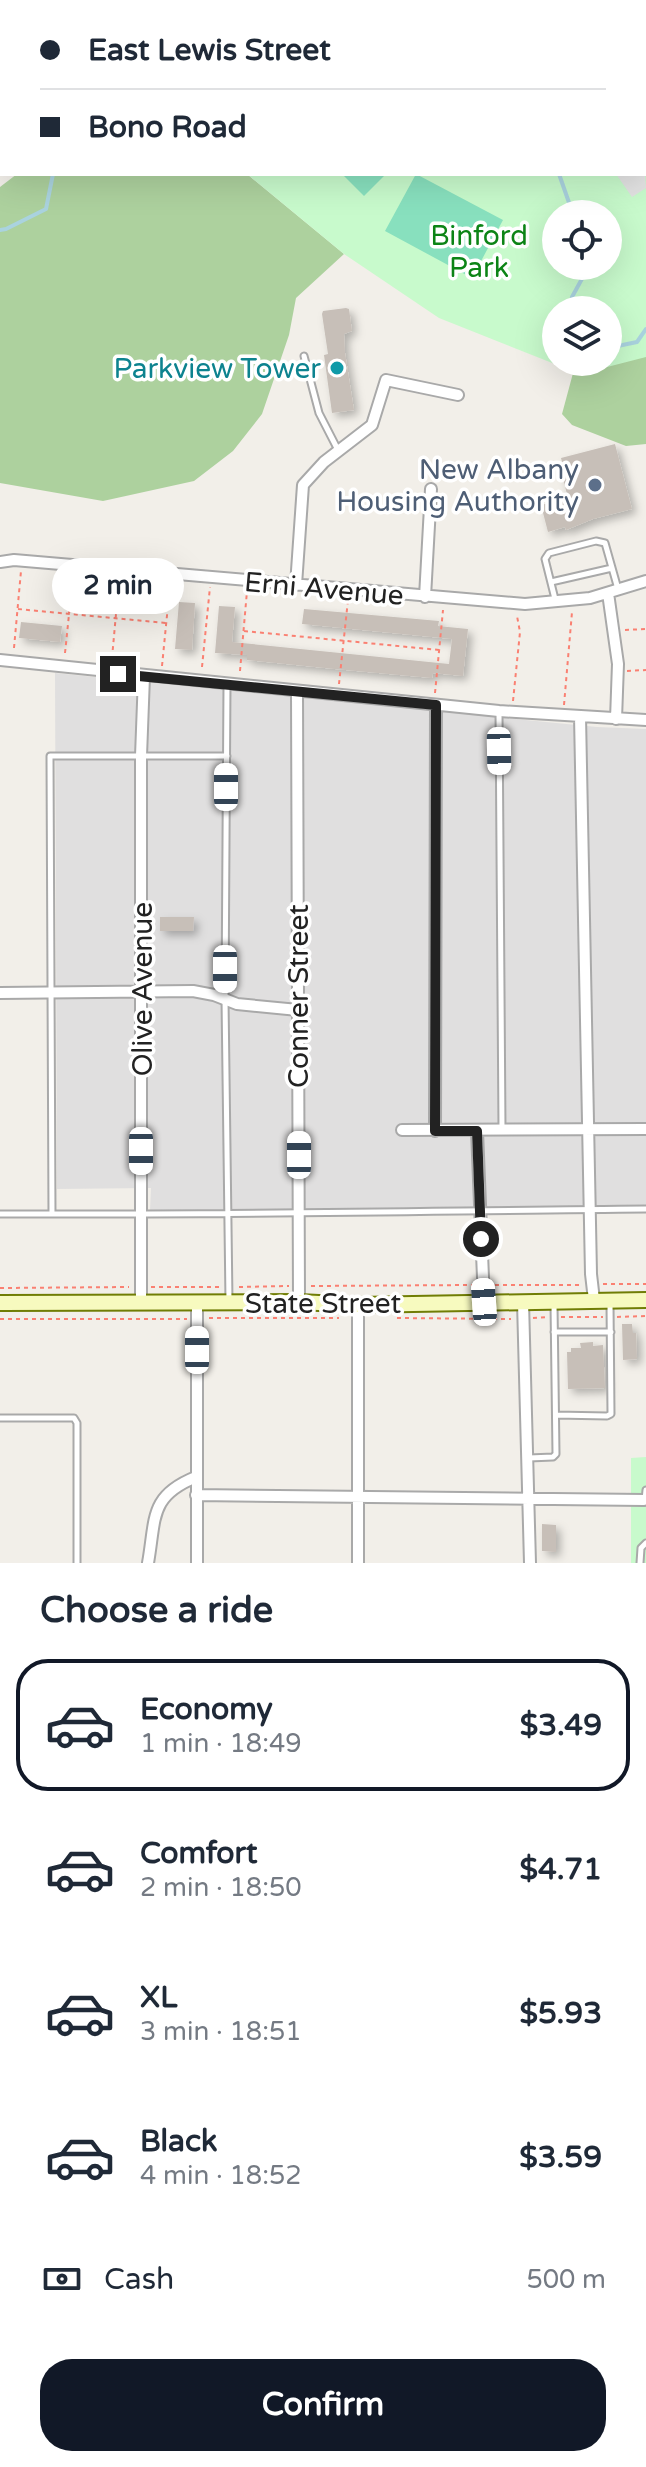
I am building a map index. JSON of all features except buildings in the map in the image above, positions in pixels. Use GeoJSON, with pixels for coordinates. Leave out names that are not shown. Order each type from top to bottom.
{"type":"FeatureCollection","features":[{"type":"Feature","properties":{"kind":"main road","name":"State Street"},"geometry":{"type":"LineString","coordinates":[[0,1303],[299,1302],[358,1312],[553,1300],[593,1292],[609,1300],[646,1300]]}},
{"type":"Feature","properties":{"kind":"street"},"geometry":{"type":"LineString","coordinates":[[296,585],[303,485],[324,462],[372,425],[386,380],[458,395]]}},
{"type":"Feature","properties":{"kind":"street"},"geometry":{"type":"LineString","coordinates":[[425,597],[431,489]]}},
{"type":"Feature","properties":{"kind":"street","name":"Erni Avenue"},"geometry":{"type":"LineString","coordinates":[[0,562],[14,560],[486,603],[556,603],[613,592],[646,581]]}},
{"type":"Feature","properties":{"kind":"street"},"geometry":{"type":"LineString","coordinates":[[613,592],[618,664],[616,719]]}},
{"type":"Feature","properties":{"kind":"street"},"geometry":{"type":"LineString","coordinates":[[0,660],[297,691],[435,700],[499,711],[646,720]]}},
{"type":"Feature","properties":{"kind":"street","name":"Olive Avenue"},"geometry":{"type":"LineString","coordinates":[[141,1303],[141,756],[144,676]]}},
{"type":"Feature","properties":{"kind":"street","name":"Conner Street"},"geometry":{"type":"LineString","coordinates":[[297,691],[299,1302]]}},
{"type":"Feature","properties":{"kind":"street"},"geometry":{"type":"LineString","coordinates":[[435,700],[435,1131]]}},
{"type":"Feature","properties":{"kind":"street"},"geometry":{"type":"LineString","coordinates":[[580,716],[593,1292]]}},
{"type":"Feature","properties":{"kind":"street"},"geometry":{"type":"LineString","coordinates":[[0,993],[193,991],[237,1004],[298,1010]]}},
{"type":"Feature","properties":{"kind":"street"},"geometry":{"type":"LineString","coordinates":[[402,1130],[646,1129]]}},
{"type":"Feature","properties":{"kind":"street"},"geometry":{"type":"LineString","coordinates":[[477,1131],[484,1302]]}},
{"type":"Feature","properties":{"kind":"street"},"geometry":{"type":"LineString","coordinates":[[197,1302],[197,1563]]}},
{"type":"Feature","properties":{"kind":"street"},"geometry":{"type":"LineString","coordinates":[[523,1302],[530,1563]]}},
{"type":"Feature","properties":{"kind":"street"},"geometry":{"type":"LineString","coordinates":[[358,1312],[358,1563]]}},
{"type":"Feature","properties":{"kind":"street"},"geometry":{"type":"LineString","coordinates":[[148,1563],[156,1514],[163,1496],[178,1484],[196,1477]]}},
{"type":"Feature","properties":{"kind":"street"},"geometry":{"type":"LineString","coordinates":[[196,1495],[645,1497]]}},
{"type":"Feature","properties":{"kind":"lane"},"geometry":{"type":"LineString","coordinates":[[304,356],[319,413],[339,450]]}},
{"type":"Feature","properties":{"kind":"lane"},"geometry":{"type":"LineString","coordinates":[[556,603],[545,559],[549,553],[596,541],[605,543],[612,568],[613,592]]}},
{"type":"Feature","properties":{"kind":"lane"},"geometry":{"type":"LineString","coordinates":[[551,582],[612,568]]}},
{"type":"Feature","properties":{"kind":"lane"},"geometry":{"type":"LineString","coordinates":[[227,684],[225,999],[229,1302]]}},
{"type":"Feature","properties":{"kind":"lane"},"geometry":{"type":"LineString","coordinates":[[499,711],[502,1130]]}},
{"type":"Feature","properties":{"kind":"lane"},"geometry":{"type":"LineString","coordinates":[[52,1214],[50,756],[227,756]]}},
{"type":"Feature","properties":{"kind":"lane"},"geometry":{"type":"LineString","coordinates":[[0,1214],[646,1209]]}},
{"type":"Feature","properties":{"kind":"lane"},"geometry":{"type":"LineString","coordinates":[[529,1458],[555,1456],[553,1300]]}},
{"type":"Feature","properties":{"kind":"lane"},"geometry":{"type":"LineString","coordinates":[[556,1415],[610,1415],[609,1300]]}},
{"type":"Feature","properties":{"kind":"lane"},"geometry":{"type":"LineString","coordinates":[[554,1332],[611,1332]]}},
{"type":"Feature","properties":{"kind":"lane"},"geometry":{"type":"LineString","coordinates":[[0,1418],[69,1416],[77,1423],[77,1563]]}},
{"type":"Feature","properties":{"kind":"lane"},"geometry":{"type":"LineString","coordinates":[[640,1563],[641,1548],[646,1543]]}},
{"type":"Feature","properties":{"kind":"path"},"geometry":{"type":"LineString","coordinates":[[13,654],[22,569]]}},
{"type":"Feature","properties":{"kind":"path"},"geometry":{"type":"LineString","coordinates":[[64,659],[73,574]]}},
{"type":"Feature","properties":{"kind":"path"},"geometry":{"type":"LineString","coordinates":[[111,663],[120,578]]}},
{"type":"Feature","properties":{"kind":"path"},"geometry":{"type":"LineString","coordinates":[[162,669],[171,584]]}},
{"type":"Feature","properties":{"kind":"path"},"geometry":{"type":"LineString","coordinates":[[201,673],[210,587]]}},
{"type":"Feature","properties":{"kind":"path"},"geometry":{"type":"LineString","coordinates":[[240,676],[247,591]]}},
{"type":"Feature","properties":{"kind":"path"},"geometry":{"type":"LineString","coordinates":[[338,686],[348,600]]}},
{"type":"Feature","properties":{"kind":"path"},"geometry":{"type":"LineString","coordinates":[[18,609],[166,623]]}},
{"type":"Feature","properties":{"kind":"path"},"geometry":{"type":"LineString","coordinates":[[435,700],[443,610]]}},
{"type":"Feature","properties":{"kind":"path"},"geometry":{"type":"LineString","coordinates":[[564,707],[572,612]]}},
{"type":"Feature","properties":{"kind":"path"},"geometry":{"type":"LineString","coordinates":[[513,702],[520,632],[517,616]]}},
{"type":"Feature","properties":{"kind":"path"},"geometry":{"type":"LineString","coordinates":[[620,631],[646,629]]}},
{"type":"Feature","properties":{"kind":"path"},"geometry":{"type":"LineString","coordinates":[[244,631],[439,650]]}},
{"type":"Feature","properties":{"kind":"path"},"geometry":{"type":"LineString","coordinates":[[623,672],[646,670]]}},
{"type":"Feature","properties":{"kind":"path"},"geometry":{"type":"LineString","coordinates":[[0,1288],[483,1285],[593,1292],[646,1284]]}},
{"type":"Feature","properties":{"kind":"path"},"geometry":{"type":"LineString","coordinates":[[0,1319],[197,1319],[358,1312]]}},
{"type":"Feature","properties":{"kind":"path"},"geometry":{"type":"LineString","coordinates":[[385,1319],[646,1316]]}},
{"type":"Feature","properties":{"kind":"shaded area"},"geometry":{"type":"Polygon","coordinates":[[[617,176],[645,176],[646,188],[632,197],[617,176]]]}},
{"type":"Feature","properties":{"kind":"shaded area"},"geometry":{"type":"Polygon","coordinates":[[[55,673],[597,727],[646,729],[646,1207],[150,1211],[151,1188],[57,1189],[55,673]]]}},
{"type":"Feature","properties":{"kind":"green space"},"geometry":{"type":"Polygon","coordinates":[[[14,176],[249,176],[344,254],[296,298],[289,335],[262,414],[233,451],[194,481],[103,501],[0,483],[0,187],[14,176]]]}},
{"type":"Feature","properties":{"kind":"green space","name":"Binford Park"},"geometry":{"type":"Polygon","coordinates":[[[249,176],[646,176],[646,357],[622,363],[622,296],[542,296],[542,359],[439,318],[344,254],[249,176]]]}},
{"type":"Feature","properties":{"kind":"green space"},"geometry":{"type":"Polygon","coordinates":[[[344,176],[384,176],[364,196],[344,176]]]}},
{"type":"Feature","properties":{"kind":"green space"},"geometry":{"type":"Polygon","coordinates":[[[415,176],[503,220],[472,278],[385,231],[415,176]]]}},
{"type":"Feature","properties":{"kind":"green space"},"geometry":{"type":"Polygon","coordinates":[[[579,176],[599,200],[562,200],[579,176]]]}},
{"type":"Feature","properties":{"kind":"green space"},"geometry":{"type":"Polygon","coordinates":[[[622,233],[646,267],[646,444],[626,446],[572,425],[562,414],[572,376],[622,376],[622,296],[546,295],[578,280],[622,280],[622,233]]]}},
{"type":"Feature","properties":{"kind":"green space"},"geometry":{"type":"Polygon","coordinates":[[[646,1457],[646,1563],[631,1563],[631,1458],[646,1457]]]}},
{"type":"Feature","properties":{"kind":"waterway"},"geometry":{"type":"LineString","coordinates":[[0,230],[46,209],[53,176]]}},
{"type":"Feature","properties":{"kind":"waterway"},"geometry":{"type":"LineString","coordinates":[[560,176],[568,200]]}},
{"type":"Feature","properties":{"kind":"waterway"},"geometry":{"type":"LineString","coordinates":[[573,296],[581,280]]}},
{"type":"Feature","properties":{"kind":"waterway"},"geometry":{"type":"LineString","coordinates":[[622,345],[637,342],[646,329]]}},
{"type":"Feature","properties":{"kind":"place","name":"Parkview Tower"},"geometry":{"type":"Point","coordinates":[337,368]}},
{"type":"Feature","properties":{"kind":"place","name":"New Albany Housing Authority"},"geometry":{"type":"Point","coordinates":[595,485]}},
{"type":"Feature","properties":{"kind":"route"},"geometry":{"type":"LineString","coordinates":[[118,674],[436,705],[435,1131],[477,1131],[481,1239]]}}]}
